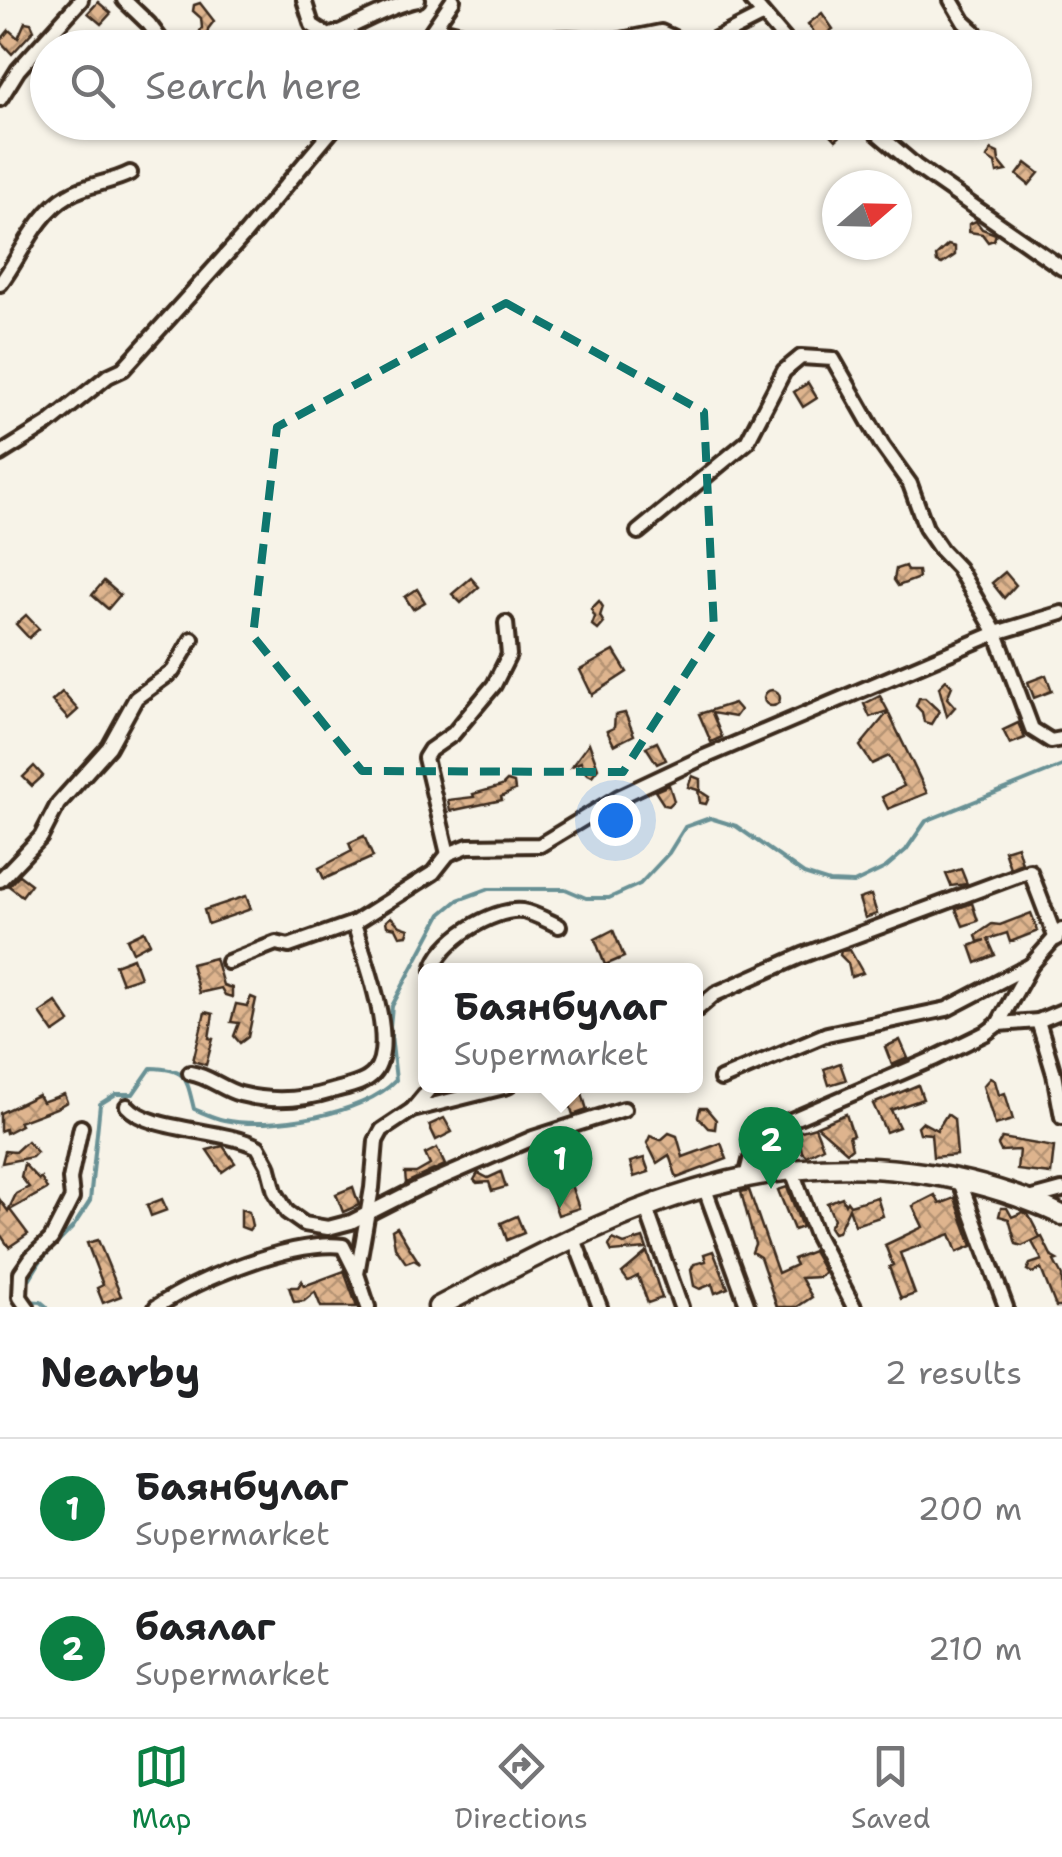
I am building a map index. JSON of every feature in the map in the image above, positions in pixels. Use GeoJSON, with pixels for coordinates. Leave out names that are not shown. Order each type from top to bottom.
{"type":"FeatureCollection","features":[{"type":"Feature","properties":{"kind":"street"},"geometry":{"type":"LineString","coordinates":[[54,30],[81,0]]}},
{"type":"Feature","properties":{"kind":"street"},"geometry":{"type":"LineString","coordinates":[[124,0],[154,30]]}},
{"type":"Feature","properties":{"kind":"street"},"geometry":{"type":"LineString","coordinates":[[304,0],[312,25],[320,30]]}},
{"type":"Feature","properties":{"kind":"street"},"geometry":{"type":"LineString","coordinates":[[346,30],[418,0]]}},
{"type":"Feature","properties":{"kind":"street"},"geometry":{"type":"LineString","coordinates":[[445,30],[436,28],[453,0]]}},
{"type":"Feature","properties":{"kind":"street"},"geometry":{"type":"LineString","coordinates":[[751,0],[777,30]]}},
{"type":"Feature","properties":{"kind":"street"},"geometry":{"type":"LineString","coordinates":[[951,0],[964,22],[974,30]]}},
{"type":"Feature","properties":{"kind":"street"},"geometry":{"type":"LineString","coordinates":[[733,30],[763,14]]}},
{"type":"Feature","properties":{"kind":"street"},"geometry":{"type":"LineString","coordinates":[[0,100],[30,57]]}},
{"type":"Feature","properties":{"kind":"street"},"geometry":{"type":"LineString","coordinates":[[0,454],[123,369],[324,140]]}},
{"type":"Feature","properties":{"kind":"street"},"geometry":{"type":"LineString","coordinates":[[886,140],[1062,268]]}},
{"type":"Feature","properties":{"kind":"street"},"geometry":{"type":"LineString","coordinates":[[0,284],[40,224],[69,194],[130,173]]}},
{"type":"Feature","properties":{"kind":"street"},"geometry":{"type":"LineString","coordinates":[[638,532],[747,442],[784,371],[802,357],[833,358],[882,445],[910,484],[926,528],[958,568],[996,633],[1032,728],[1051,741],[1062,738]]}},
{"type":"Feature","properties":{"kind":"street"},"geometry":{"type":"LineString","coordinates":[[228,962],[276,943],[289,946],[354,923],[434,873],[448,854],[468,846],[540,845],[618,797],[702,758],[996,633],[1062,613]]}},
{"type":"Feature","properties":{"kind":"street"},"geometry":{"type":"LineString","coordinates":[[448,854],[425,758],[453,734],[494,685],[509,655],[506,623]]}},
{"type":"Feature","properties":{"kind":"street"},"geometry":{"type":"LineString","coordinates":[[0,880],[41,836],[58,804],[109,746],[136,698],[172,671],[192,638]]}},
{"type":"Feature","properties":{"kind":"street"},"geometry":{"type":"LineString","coordinates":[[703,1004],[715,994],[803,955],[1030,870],[1059,935],[1031,965],[998,1024],[986,1034],[788,1121],[762,1141],[746,1177]]}},
{"type":"Feature","properties":{"kind":"street"},"geometry":{"type":"LineString","coordinates":[[434,963],[449,943],[466,930],[502,914],[522,911],[559,926]]}},
{"type":"Feature","properties":{"kind":"street"},"geometry":{"type":"LineString","coordinates":[[190,1073],[240,1094],[304,1100],[364,1081],[374,1074],[382,1043],[377,998],[354,923]]}},
{"type":"Feature","properties":{"kind":"street"},"geometry":{"type":"LineString","coordinates":[[721,1079],[828,1034],[947,1009],[1031,965]]}},
{"type":"Feature","properties":{"kind":"street"},"geometry":{"type":"LineString","coordinates":[[998,1024],[1038,1021],[1062,1011]]}},
{"type":"Feature","properties":{"kind":"street"},"geometry":{"type":"LineString","coordinates":[[1038,1021],[1062,1117]]}},
{"type":"Feature","properties":{"kind":"street"},"geometry":{"type":"LineString","coordinates":[[357,1274],[376,1141],[382,1130],[412,1110],[426,1093]]}},
{"type":"Feature","properties":{"kind":"street"},"geometry":{"type":"LineString","coordinates":[[412,1110],[480,1093]]}},
{"type":"Feature","properties":{"kind":"street"},"geometry":{"type":"LineString","coordinates":[[128,1106],[136,1116],[160,1124],[212,1132],[258,1147],[287,1212],[304,1224],[328,1228],[533,1138],[624,1109]]}},
{"type":"Feature","properties":{"kind":"street"},"geometry":{"type":"LineString","coordinates":[[26,1307],[20,1298],[22,1273],[32,1257],[52,1239],[72,1198],[70,1179],[81,1126]]}},
{"type":"Feature","properties":{"kind":"street"},"geometry":{"type":"LineString","coordinates":[[438,1307],[646,1208],[746,1177],[792,1170],[862,1169],[959,1179],[1029,1199],[1062,1215]]}},
{"type":"Feature","properties":{"kind":"street"},"geometry":{"type":"LineString","coordinates":[[792,1170],[816,1235],[854,1307]]}},
{"type":"Feature","properties":{"kind":"street"},"geometry":{"type":"LineString","coordinates":[[959,1179],[1006,1307]]}},
{"type":"Feature","properties":{"kind":"street"},"geometry":{"type":"LineString","coordinates":[[705,1190],[748,1307]]}},
{"type":"Feature","properties":{"kind":"street"},"geometry":{"type":"LineString","coordinates":[[1029,1199],[1062,1190]]}},
{"type":"Feature","properties":{"kind":"street"},"geometry":{"type":"LineString","coordinates":[[646,1208],[681,1307]]}},
{"type":"Feature","properties":{"kind":"street"},"geometry":{"type":"LineString","coordinates":[[574,1239],[600,1307]]}},
{"type":"Feature","properties":{"kind":"street"},"geometry":{"type":"LineString","coordinates":[[156,1307],[196,1284],[308,1247],[344,1246],[368,1307]]}},
{"type":"Feature","properties":{"kind":"highlighted area"},"geometry":{"type":"Polygon","coordinates":[[[506,303],[704,412],[714,630],[623,772],[362,771],[253,636],[277,427],[506,303]]]}},
{"type":"Feature","properties":{"kind":"building"},"geometry":{"type":"Polygon","coordinates":[[[98,2],[111,13],[101,24],[88,13],[98,2]]]}},
{"type":"Feature","properties":{"kind":"building"},"geometry":{"type":"Polygon","coordinates":[[[200,3],[214,21],[208,30],[201,30],[201,18],[193,11],[194,5],[200,3]]]}},
{"type":"Feature","properties":{"kind":"building"},"geometry":{"type":"Polygon","coordinates":[[[822,13],[833,29],[812,30],[808,24],[822,13]]]}},
{"type":"Feature","properties":{"kind":"building"},"geometry":{"type":"Polygon","coordinates":[[[25,22],[31,23],[34,30],[12,54],[0,41],[9,30],[18,38],[25,22]]]}},
{"type":"Feature","properties":{"kind":"building"},"geometry":{"type":"Polygon","coordinates":[[[991,150],[998,153],[1007,171],[997,173],[995,163],[987,158],[991,150]]]}},
{"type":"Feature","properties":{"kind":"building"},"geometry":{"type":"Polygon","coordinates":[[[1026,163],[1039,173],[1029,185],[1017,175],[1026,163]]]}},
{"type":"Feature","properties":{"kind":"building"},"geometry":{"type":"Polygon","coordinates":[[[976,221],[982,229],[996,234],[994,240],[988,242],[982,234],[969,232],[969,224],[976,221]]]}},
{"type":"Feature","properties":{"kind":"building"},"geometry":{"type":"Polygon","coordinates":[[[948,245],[955,247],[955,255],[942,264],[937,262],[936,256],[948,245]]]}},
{"type":"Feature","properties":{"kind":"building"},"geometry":{"type":"Polygon","coordinates":[[[808,383],[817,398],[803,407],[794,392],[808,383]]]}},
{"type":"Feature","properties":{"kind":"building"},"geometry":{"type":"Polygon","coordinates":[[[905,566],[907,571],[918,571],[919,578],[898,586],[894,580],[896,569],[905,566]]]}},
{"type":"Feature","properties":{"kind":"building"},"geometry":{"type":"Polygon","coordinates":[[[1005,572],[1016,585],[1004,598],[992,583],[1005,572]]]}},
{"type":"Feature","properties":{"kind":"building"},"geometry":{"type":"Polygon","coordinates":[[[471,578],[479,587],[461,603],[452,594],[471,578]]]}},
{"type":"Feature","properties":{"kind":"building"},"geometry":{"type":"Polygon","coordinates":[[[104,581],[120,595],[108,609],[92,595],[104,581]]]}},
{"type":"Feature","properties":{"kind":"building"},"geometry":{"type":"Polygon","coordinates":[[[417,589],[425,602],[413,609],[405,597],[417,589]]]}},
{"type":"Feature","properties":{"kind":"building"},"geometry":{"type":"Polygon","coordinates":[[[599,601],[604,623],[598,630],[592,625],[595,617],[591,609],[599,601]]]}},
{"type":"Feature","properties":{"kind":"building"},"geometry":{"type":"Polygon","coordinates":[[[26,615],[39,629],[29,638],[16,624],[26,615]]]}},
{"type":"Feature","properties":{"kind":"building"},"geometry":{"type":"Polygon","coordinates":[[[614,651],[627,672],[592,695],[580,670],[614,651]]]}},
{"type":"Feature","properties":{"kind":"building"},"geometry":{"type":"Polygon","coordinates":[[[1046,675],[1052,691],[1034,698],[1028,682],[1046,675]]]}},
{"type":"Feature","properties":{"kind":"building"},"geometry":{"type":"Polygon","coordinates":[[[946,680],[952,686],[947,698],[955,707],[947,716],[939,687],[946,680]]]}},
{"type":"Feature","properties":{"kind":"building"},"geometry":{"type":"Polygon","coordinates":[[[772,690],[780,698],[772,706],[764,698],[772,690]]]}},
{"type":"Feature","properties":{"kind":"building"},"geometry":{"type":"Polygon","coordinates":[[[62,692],[78,710],[68,719],[52,701],[62,692]]]}},
{"type":"Feature","properties":{"kind":"building"},"geometry":{"type":"Polygon","coordinates":[[[880,696],[888,711],[870,717],[864,704],[880,696]]]}},
{"type":"Feature","properties":{"kind":"building"},"geometry":{"type":"Polygon","coordinates":[[[919,698],[925,698],[939,711],[931,724],[924,722],[916,706],[919,698]]]}},
{"type":"Feature","properties":{"kind":"building"},"geometry":{"type":"Polygon","coordinates":[[[734,703],[740,710],[735,717],[712,713],[722,737],[711,742],[699,714],[734,703]]]}},
{"type":"Feature","properties":{"kind":"building"},"geometry":{"type":"Polygon","coordinates":[[[888,712],[927,793],[888,809],[882,797],[904,786],[889,756],[872,764],[860,746],[888,712]]]}},
{"type":"Feature","properties":{"kind":"building"},"geometry":{"type":"Polygon","coordinates":[[[625,713],[634,735],[614,745],[607,731],[614,728],[615,715],[625,713]]]}},
{"type":"Feature","properties":{"kind":"building"},"geometry":{"type":"Polygon","coordinates":[[[1018,723],[1025,738],[1010,744],[1003,730],[1018,723]]]}},
{"type":"Feature","properties":{"kind":"building"},"geometry":{"type":"Polygon","coordinates":[[[657,742],[666,760],[657,764],[646,747],[657,742]]]}},
{"type":"Feature","properties":{"kind":"building"},"geometry":{"type":"Polygon","coordinates":[[[589,743],[598,768],[592,776],[581,762],[572,766],[589,743]]]}},
{"type":"Feature","properties":{"kind":"building"},"geometry":{"type":"Polygon","coordinates":[[[34,766],[43,776],[32,786],[23,777],[34,766]]]}},
{"type":"Feature","properties":{"kind":"building"},"geometry":{"type":"Polygon","coordinates":[[[692,776],[700,779],[700,791],[709,797],[706,804],[700,803],[698,790],[688,787],[692,776]]]}},
{"type":"Feature","properties":{"kind":"building"},"geometry":{"type":"Polygon","coordinates":[[[507,781],[514,783],[515,790],[502,800],[450,811],[448,800],[474,797],[473,794],[507,781]]]}},
{"type":"Feature","properties":{"kind":"building"},"geometry":{"type":"Polygon","coordinates":[[[669,785],[674,801],[669,806],[655,791],[669,785]]]}},
{"type":"Feature","properties":{"kind":"building"},"geometry":{"type":"Polygon","coordinates":[[[364,836],[373,857],[324,879],[319,868],[352,851],[349,843],[364,836]]]}},
{"type":"Feature","properties":{"kind":"building"},"geometry":{"type":"Polygon","coordinates":[[[1017,846],[1022,863],[1010,868],[1004,850],[1017,846]]]}},
{"type":"Feature","properties":{"kind":"building"},"geometry":{"type":"Polygon","coordinates":[[[961,869],[967,884],[951,886],[946,874],[961,869]]]}},
{"type":"Feature","properties":{"kind":"building"},"geometry":{"type":"Polygon","coordinates":[[[19,875],[31,884],[22,896],[9,886],[19,875]]]}},
{"type":"Feature","properties":{"kind":"building"},"geometry":{"type":"Polygon","coordinates":[[[871,895],[877,914],[865,918],[859,899],[871,895]]]}},
{"type":"Feature","properties":{"kind":"building"},"geometry":{"type":"Polygon","coordinates":[[[246,896],[251,909],[208,924],[204,910],[246,896]]]}},
{"type":"Feature","properties":{"kind":"building"},"geometry":{"type":"Polygon","coordinates":[[[972,903],[978,921],[963,926],[956,909],[972,903]]]}},
{"type":"Feature","properties":{"kind":"building"},"geometry":{"type":"Polygon","coordinates":[[[1031,913],[1038,931],[1010,942],[1007,933],[988,939],[995,955],[976,963],[970,946],[985,940],[978,942],[976,935],[992,924],[1000,925],[1031,913]]]}},
{"type":"Feature","properties":{"kind":"building"},"geometry":{"type":"Polygon","coordinates":[[[391,917],[409,929],[407,935],[400,936],[396,928],[387,926],[391,917]]]}},
{"type":"Feature","properties":{"kind":"building"},"geometry":{"type":"Polygon","coordinates":[[[613,930],[624,957],[604,963],[595,939],[613,930]]]}},
{"type":"Feature","properties":{"kind":"building"},"geometry":{"type":"Polygon","coordinates":[[[144,931],[150,943],[133,952],[127,939],[144,931]]]}},
{"type":"Feature","properties":{"kind":"building"},"geometry":{"type":"Polygon","coordinates":[[[850,950],[863,973],[851,977],[848,963],[840,955],[841,951],[850,950]]]}},
{"type":"Feature","properties":{"kind":"building"},"geometry":{"type":"Polygon","coordinates":[[[133,958],[140,977],[122,983],[115,965],[133,958]]]}},
{"type":"Feature","properties":{"kind":"building"},"geometry":{"type":"Polygon","coordinates":[[[215,958],[223,985],[232,988],[232,997],[221,988],[199,993],[191,964],[215,958]]]}},
{"type":"Feature","properties":{"kind":"building"},"geometry":{"type":"Polygon","coordinates":[[[251,997],[256,999],[248,1037],[240,1043],[234,1036],[239,1023],[231,1022],[236,1004],[247,1006],[251,997]]]}},
{"type":"Feature","properties":{"kind":"building"},"geometry":{"type":"Polygon","coordinates":[[[56,1002],[70,1022],[54,1033],[40,1013],[56,1002]]]}},
{"type":"Feature","properties":{"kind":"building"},"geometry":{"type":"Polygon","coordinates":[[[205,1012],[213,1014],[209,1038],[213,1039],[206,1065],[193,1061],[205,1012]]]}},
{"type":"Feature","properties":{"kind":"building"},"geometry":{"type":"Polygon","coordinates":[[[900,1040],[908,1058],[892,1065],[885,1047],[900,1040]]]}},
{"type":"Feature","properties":{"kind":"building"},"geometry":{"type":"Polygon","coordinates":[[[840,1063],[846,1080],[829,1085],[824,1069],[840,1063]]]}},
{"type":"Feature","properties":{"kind":"building"},"geometry":{"type":"Polygon","coordinates":[[[990,1078],[995,1081],[999,1095],[1005,1093],[1013,1120],[995,1125],[983,1086],[990,1078]]]}},
{"type":"Feature","properties":{"kind":"building"},"geometry":{"type":"Polygon","coordinates":[[[918,1085],[923,1099],[891,1110],[899,1127],[886,1132],[873,1104],[918,1085]]]}},
{"type":"Feature","properties":{"kind":"building"},"geometry":{"type":"Polygon","coordinates":[[[566,1093],[582,1093],[587,1110],[573,1115],[566,1093]]]}},
{"type":"Feature","properties":{"kind":"building"},"geometry":{"type":"Polygon","coordinates":[[[64,1094],[67,1102],[19,1122],[21,1125],[6,1133],[5,1129],[0,1131],[0,1113],[38,1095],[42,1102],[64,1094]]]}},
{"type":"Feature","properties":{"kind":"building"},"geometry":{"type":"Polygon","coordinates":[[[700,1108],[706,1108],[716,1120],[715,1129],[708,1128],[698,1117],[700,1108]]]}},
{"type":"Feature","properties":{"kind":"building"},"geometry":{"type":"Polygon","coordinates":[[[846,1114],[853,1135],[849,1136],[852,1148],[847,1152],[817,1126],[846,1114]]]}},
{"type":"Feature","properties":{"kind":"building"},"geometry":{"type":"Polygon","coordinates":[[[947,1114],[954,1119],[957,1155],[933,1157],[931,1134],[920,1133],[918,1126],[922,1122],[937,1130],[947,1114]]]}},
{"type":"Feature","properties":{"kind":"building"},"geometry":{"type":"Polygon","coordinates":[[[444,1118],[452,1132],[436,1140],[429,1125],[444,1118]]]}},
{"type":"Feature","properties":{"kind":"building"},"geometry":{"type":"Polygon","coordinates":[[[815,1127],[823,1147],[806,1156],[798,1132],[815,1127]]]}},
{"type":"Feature","properties":{"kind":"building"},"geometry":{"type":"Polygon","coordinates":[[[669,1133],[677,1136],[683,1157],[721,1143],[727,1159],[677,1178],[669,1155],[657,1163],[647,1143],[650,1136],[661,1140],[669,1133]]]}},
{"type":"Feature","properties":{"kind":"building"},"geometry":{"type":"Polygon","coordinates":[[[1002,1138],[1054,1147],[1051,1174],[1017,1170],[1019,1150],[1001,1151],[998,1145],[1002,1138]]]}},
{"type":"Feature","properties":{"kind":"building"},"geometry":{"type":"Polygon","coordinates":[[[27,1141],[37,1152],[32,1157],[2,1163],[5,1151],[15,1152],[27,1141]]]}},
{"type":"Feature","properties":{"kind":"building"},"geometry":{"type":"Polygon","coordinates":[[[223,1146],[235,1163],[222,1172],[207,1150],[223,1146]]]}},
{"type":"Feature","properties":{"kind":"building"},"geometry":{"type":"Polygon","coordinates":[[[437,1148],[445,1165],[406,1183],[405,1173],[416,1173],[430,1165],[425,1154],[437,1148]]]}},
{"type":"Feature","properties":{"kind":"building"},"geometry":{"type":"Polygon","coordinates":[[[644,1158],[649,1172],[634,1177],[630,1162],[644,1158]]]}},
{"type":"Feature","properties":{"kind":"building"},"geometry":{"type":"Polygon","coordinates":[[[24,1164],[41,1178],[47,1189],[10,1210],[28,1234],[9,1247],[0,1234],[0,1200],[8,1211],[16,1194],[29,1187],[21,1177],[24,1164]]]}},
{"type":"Feature","properties":{"kind":"building"},"geometry":{"type":"Polygon","coordinates":[[[501,1172],[506,1187],[492,1191],[489,1182],[474,1180],[478,1173],[488,1178],[501,1172]]]}},
{"type":"Feature","properties":{"kind":"building"},"geometry":{"type":"Polygon","coordinates":[[[571,1185],[579,1208],[558,1215],[550,1192],[571,1185]]]}},
{"type":"Feature","properties":{"kind":"building"},"geometry":{"type":"Polygon","coordinates":[[[353,1187],[359,1205],[343,1212],[336,1194],[353,1187]]]}},
{"type":"Feature","properties":{"kind":"building"},"geometry":{"type":"Polygon","coordinates":[[[787,1187],[802,1227],[794,1230],[778,1190],[787,1187]]]}},
{"type":"Feature","properties":{"kind":"building"},"geometry":{"type":"Polygon","coordinates":[[[749,1190],[778,1273],[796,1265],[793,1259],[813,1251],[825,1273],[801,1278],[812,1297],[797,1307],[777,1307],[760,1257],[752,1252],[755,1244],[741,1192],[749,1190]]]}},
{"type":"Feature","properties":{"kind":"building"},"geometry":{"type":"Polygon","coordinates":[[[935,1195],[940,1204],[955,1198],[972,1246],[957,1252],[950,1234],[900,1253],[915,1294],[901,1299],[885,1245],[923,1227],[913,1206],[935,1195]]]}},
{"type":"Feature","properties":{"kind":"building"},"geometry":{"type":"Polygon","coordinates":[[[842,1197],[850,1205],[877,1197],[883,1216],[855,1225],[849,1208],[838,1232],[833,1233],[829,1227],[834,1219],[827,1203],[842,1197]]]}},
{"type":"Feature","properties":{"kind":"building"},"geometry":{"type":"Polygon","coordinates":[[[162,1199],[167,1210],[151,1216],[147,1205],[162,1199]]]}},
{"type":"Feature","properties":{"kind":"building"},"geometry":{"type":"Polygon","coordinates":[[[1001,1208],[1007,1208],[1012,1217],[1028,1214],[1040,1237],[1022,1246],[1016,1244],[1009,1219],[999,1216],[1001,1208]]]}},
{"type":"Feature","properties":{"kind":"building"},"geometry":{"type":"Polygon","coordinates":[[[241,1209],[249,1212],[249,1230],[241,1227],[241,1209]]]}},
{"type":"Feature","properties":{"kind":"building"},"geometry":{"type":"Polygon","coordinates":[[[517,1216],[524,1233],[507,1240],[501,1223],[517,1216]]]}},
{"type":"Feature","properties":{"kind":"building"},"geometry":{"type":"Polygon","coordinates":[[[397,1227],[420,1264],[414,1260],[406,1263],[395,1247],[392,1230],[397,1227]]]}},
{"type":"Feature","properties":{"kind":"building"},"geometry":{"type":"Polygon","coordinates":[[[1042,1237],[1062,1276],[1062,1307],[1056,1307],[1041,1269],[1032,1273],[1027,1270],[1030,1264],[1042,1260],[1032,1242],[1042,1237]]]}},
{"type":"Feature","properties":{"kind":"building"},"geometry":{"type":"Polygon","coordinates":[[[643,1238],[647,1249],[612,1252],[609,1246],[613,1239],[624,1244],[643,1238]]]}},
{"type":"Feature","properties":{"kind":"building"},"geometry":{"type":"Polygon","coordinates":[[[98,1240],[121,1296],[103,1303],[97,1288],[103,1285],[87,1243],[98,1240]]]}},
{"type":"Feature","properties":{"kind":"building"},"geometry":{"type":"Polygon","coordinates":[[[713,1251],[728,1288],[715,1293],[712,1284],[700,1289],[694,1286],[691,1270],[694,1264],[706,1261],[704,1254],[713,1251]]]}},
{"type":"Feature","properties":{"kind":"building"},"geometry":{"type":"Polygon","coordinates":[[[647,1252],[662,1298],[648,1303],[638,1276],[628,1281],[622,1273],[647,1252]]]}},
{"type":"Feature","properties":{"kind":"building"},"geometry":{"type":"Polygon","coordinates":[[[344,1271],[357,1307],[321,1307],[315,1292],[304,1301],[294,1302],[289,1287],[298,1287],[302,1281],[304,1286],[344,1271]]]}},
{"type":"Feature","properties":{"kind":"waterway"},"geometry":{"type":"LineString","coordinates":[[24,1288],[41,1260],[73,1227],[90,1201],[100,1104],[116,1094],[133,1094],[151,1068],[172,1070],[183,1077],[194,1109],[243,1123],[290,1121],[339,1111],[381,1092],[396,1080],[390,1026],[392,1006],[441,914],[458,900],[488,889],[565,889],[586,898],[609,898],[640,884],[669,853],[685,827],[710,818],[736,826],[804,874],[829,882],[854,883],[885,868],[906,850],[926,821],[1062,766]]}},
{"type":"Feature","properties":{"kind":"waterway"},"geometry":{"type":"LineString","coordinates":[[26,1301],[41,1302],[47,1307]]}},
{"type":"Feature","properties":{"kind":"place","name":"баялаг"},"geometry":{"type":"Point","coordinates":[771,1189]}},
{"type":"Feature","properties":{"kind":"place","name":"Баянбулаг"},"geometry":{"type":"Point","coordinates":[560,1208]}}]}
